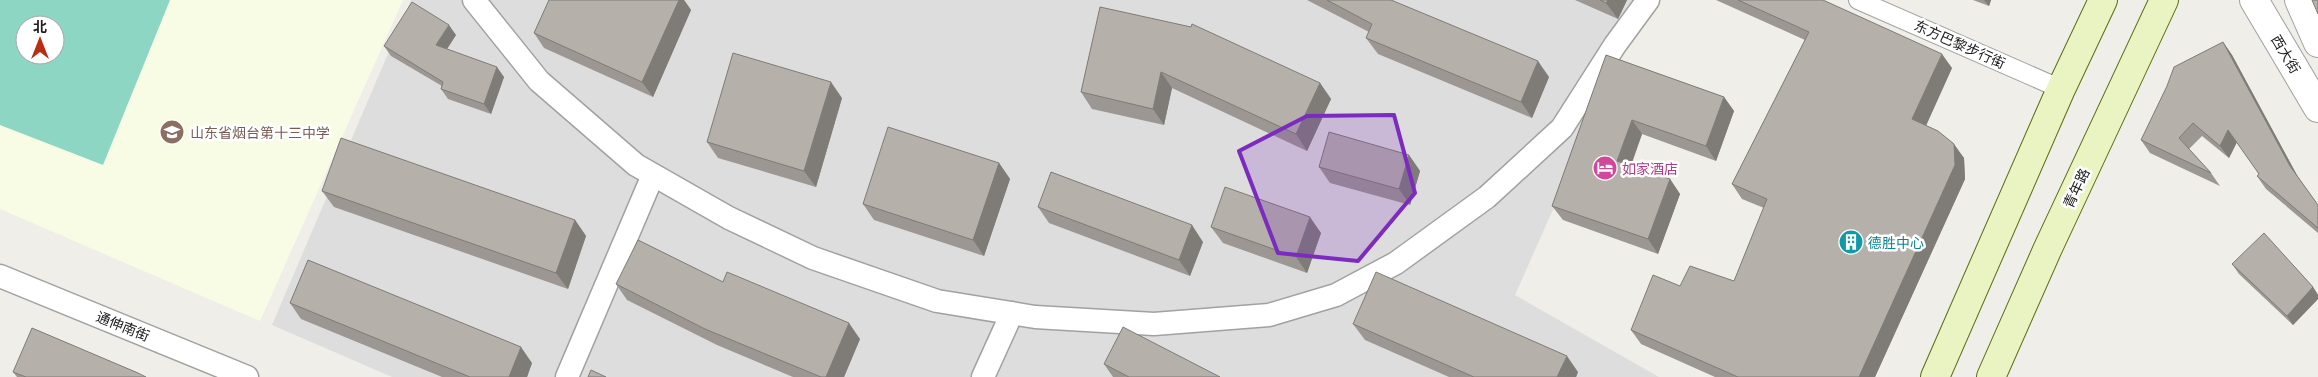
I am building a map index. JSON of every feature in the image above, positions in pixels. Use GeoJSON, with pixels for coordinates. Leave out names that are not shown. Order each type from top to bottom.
{"type":"FeatureCollection","features":[{"type":"Feature","properties":{"kind":"main road"},"geometry":{"type":"LineString","coordinates":[[1935,377],[2061,88],[2103,0]]}},
{"type":"Feature","properties":{"kind":"main road","name":"青年路"},"geometry":{"type":"LineString","coordinates":[[1991,377],[2048,248],[2164,0]]}},
{"type":"Feature","properties":{"kind":"street"},"geometry":{"type":"LineString","coordinates":[[474,0],[539,81],[636,165],[729,218],[813,258],[937,300],[1035,317],[1154,324],[1269,315],[1336,295],[1396,263],[1487,196],[1562,128],[1615,45],[1648,0]]}},
{"type":"Feature","properties":{"kind":"street","name":"东方巴黎步行街"},"geometry":{"type":"LineString","coordinates":[[1858,0],[2061,88]]}},
{"type":"Feature","properties":{"kind":"street","name":"西大街"},"geometry":{"type":"LineString","coordinates":[[2254,0],[2318,108]]}},
{"type":"Feature","properties":{"kind":"street"},"geometry":{"type":"LineString","coordinates":[[2299,0],[2318,43]]}},
{"type":"Feature","properties":{"kind":"street"},"geometry":{"type":"LineString","coordinates":[[567,377],[653,175]]}},
{"type":"Feature","properties":{"kind":"street","name":"通伸南街"},"geometry":{"type":"LineString","coordinates":[[0,276],[247,377]]}},
{"type":"Feature","properties":{"kind":"street"},"geometry":{"type":"LineString","coordinates":[[983,377],[1012,313]]}},
{"type":"Feature","properties":{"kind":"highlighted area"},"geometry":{"type":"Polygon","coordinates":[[[1394,115],[1415,193],[1358,261],[1278,253],[1239,151],[1307,116],[1394,115]]]}},
{"type":"Feature","properties":{"kind":"shaded area","name":"山东省烟台第十三中学"},"geometry":{"type":"Polygon","coordinates":[[[0,0],[403,0],[260,321],[0,209],[0,0]]]}},
{"type":"Feature","properties":{"kind":"shaded area"},"geometry":{"type":"Polygon","coordinates":[[[411,0],[1646,0],[1515,295],[1659,377],[392,377],[272,325],[411,0]]]}},
{"type":"Feature","properties":{"kind":"green space"},"geometry":{"type":"Polygon","coordinates":[[[0,0],[170,0],[103,165],[0,125],[0,0]]]}},
{"type":"Feature","properties":{"kind":"building"},"geometry":{"type":"Polygon","coordinates":[[[549,0],[679,0],[642,82],[534,33],[549,0]]]}},
{"type":"Feature","properties":{"kind":"building"},"geometry":{"type":"Polygon","coordinates":[[[1327,0],[1391,0],[1538,61],[1521,102],[1366,38],[1372,24],[1327,0]]]}},
{"type":"Feature","properties":{"kind":"building","name":"德胜中心"},"geometry":{"type":"Polygon","coordinates":[[[1738,0],[1823,0],[1942,54],[1912,119],[1938,131],[1954,144],[1955,165],[1859,377],[1738,377],[1631,330],[1653,275],[1680,286],[1690,266],[1734,281],[1767,199],[1732,184],[1809,32],[1738,0]]]}},
{"type":"Feature","properties":{"kind":"building"},"geometry":{"type":"Polygon","coordinates":[[[2312,0],[2318,0],[2318,14],[2312,0]]]}},
{"type":"Feature","properties":{"kind":"building"},"geometry":{"type":"Polygon","coordinates":[[[412,2],[449,25],[436,45],[497,67],[484,104],[441,89],[443,82],[384,46],[412,2]]]}},
{"type":"Feature","properties":{"kind":"building"},"geometry":{"type":"Polygon","coordinates":[[[1100,7],[1191,27],[1192,24],[1320,83],[1296,134],[1161,72],[1153,109],[1081,92],[1100,7]]]}},
{"type":"Feature","properties":{"kind":"building"},"geometry":{"type":"Polygon","coordinates":[[[2223,42],[2290,166],[2318,205],[2318,228],[2257,176],[2259,174],[2228,130],[2220,146],[2193,123],[2179,138],[2211,173],[2141,140],[2174,67],[2223,42]]]}},
{"type":"Feature","properties":{"kind":"building"},"geometry":{"type":"Polygon","coordinates":[[[733,53],[831,82],[804,171],[707,142],[733,53]]]}},
{"type":"Feature","properties":{"kind":"building","name":"如家酒店"},"geometry":{"type":"Polygon","coordinates":[[[1606,55],[1724,97],[1706,146],[1632,120],[1617,161],[1670,179],[1648,239],[1552,206],[1606,55]]]}},
{"type":"Feature","properties":{"kind":"building"},"geometry":{"type":"Polygon","coordinates":[[[888,127],[999,163],[973,240],[863,204],[888,127]]]}},
{"type":"Feature","properties":{"kind":"building"},"geometry":{"type":"Polygon","coordinates":[[[1329,132],[1409,155],[1399,189],[1319,167],[1329,132]]]}},
{"type":"Feature","properties":{"kind":"building"},"geometry":{"type":"Polygon","coordinates":[[[341,138],[575,220],[556,273],[322,191],[341,138]]]}},
{"type":"Feature","properties":{"kind":"building"},"geometry":{"type":"Polygon","coordinates":[[[1051,172],[1192,225],[1179,260],[1038,207],[1051,172]]]}},
{"type":"Feature","properties":{"kind":"building"},"geometry":{"type":"Polygon","coordinates":[[[1225,187],[1310,217],[1296,257],[1211,227],[1225,187]]]}},
{"type":"Feature","properties":{"kind":"building"},"geometry":{"type":"Polygon","coordinates":[[[2264,233],[2313,287],[2287,316],[2232,264],[2264,233]]]}},
{"type":"Feature","properties":{"kind":"building"},"geometry":{"type":"Polygon","coordinates":[[[638,240],[723,282],[727,272],[849,323],[826,377],[821,377],[705,329],[616,284],[638,240]]]}},
{"type":"Feature","properties":{"kind":"building"},"geometry":{"type":"Polygon","coordinates":[[[308,260],[521,347],[509,377],[470,377],[290,303],[308,260]]]}},
{"type":"Feature","properties":{"kind":"building"},"geometry":{"type":"Polygon","coordinates":[[[1376,272],[1567,356],[1557,377],[1474,377],[1353,324],[1376,272]]]}},
{"type":"Feature","properties":{"kind":"building"},"geometry":{"type":"Polygon","coordinates":[[[1123,327],[1220,377],[1129,377],[1104,364],[1123,327]]]}},
{"type":"Feature","properties":{"kind":"building"},"geometry":{"type":"Polygon","coordinates":[[[32,328],[146,377],[26,377],[13,372],[32,328]]]}},
{"type":"Feature","properties":{"kind":"building"},"geometry":{"type":"Polygon","coordinates":[[[591,370],[606,377],[588,377],[591,370]]]}},
{"type":"Feature","properties":{"kind":"place","name":"山东省烟台第十三中学"},"geometry":{"type":"Point","coordinates":[172,132]}},
{"type":"Feature","properties":{"kind":"place","name":"如家酒店"},"geometry":{"type":"Point","coordinates":[1605,168]}},
{"type":"Feature","properties":{"kind":"place","name":"德胜中心"},"geometry":{"type":"Point","coordinates":[1851,242]}}]}
